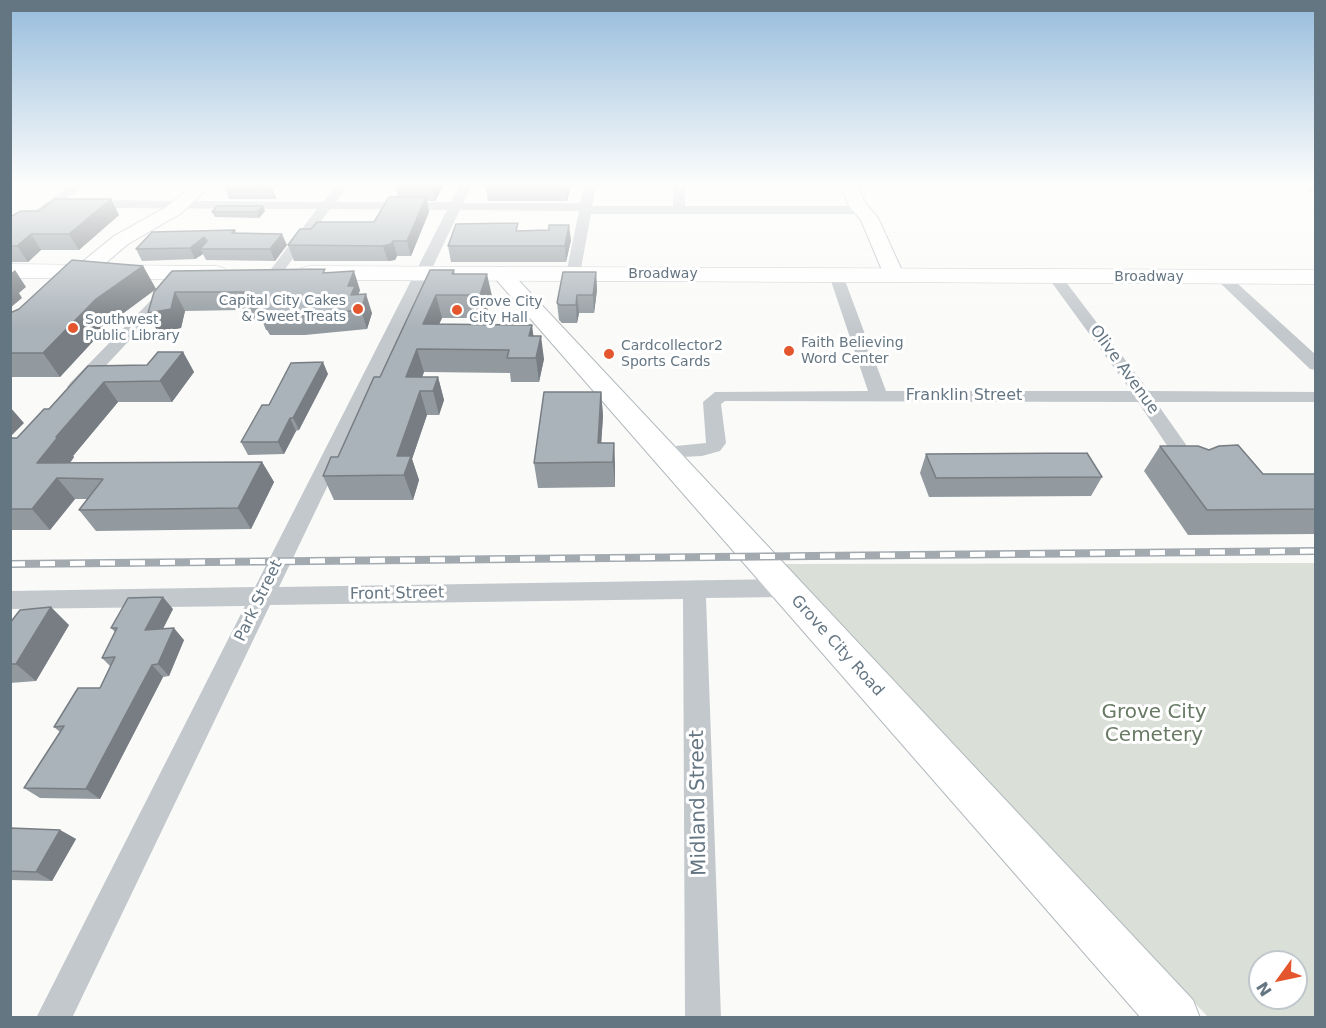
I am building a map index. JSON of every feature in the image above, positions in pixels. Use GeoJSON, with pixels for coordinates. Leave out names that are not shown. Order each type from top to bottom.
{"type":"FeatureCollection","features":[{"type":"Feature","properties":{"kind":"main road"},"geometry":{"type":"LineString","coordinates":[[10,333],[81,272],[133,233]]}},
{"type":"Feature","properties":{"kind":"main road"},"geometry":{"type":"LineString","coordinates":[[875,233],[894,275]]}},
{"type":"Feature","properties":{"kind":"main road","name":"Broadway"},"geometry":{"type":"LineString","coordinates":[[10,272],[1316,277]]}},
{"type":"Feature","properties":{"kind":"main road","name":"Grove City Road"},"geometry":{"type":"LineString","coordinates":[[501,273],[1175,1017]]}},
{"type":"Feature","properties":{"kind":"street"},"geometry":{"type":"LineString","coordinates":[[275,273],[305,233]]}},
{"type":"Feature","properties":{"kind":"street","name":"Park Street"},"geometry":{"type":"LineString","coordinates":[[53,1017],[442,233]]}},
{"type":"Feature","properties":{"kind":"street"},"geometry":{"type":"LineString","coordinates":[[573,274],[581,233]]}},
{"type":"Feature","properties":{"kind":"street"},"geometry":{"type":"LineString","coordinates":[[62,401],[186,273]]}},
{"type":"Feature","properties":{"kind":"street"},"geometry":{"type":"LineString","coordinates":[[836,275],[879,396]]}},
{"type":"Feature","properties":{"kind":"street","name":"Olive Avenue"},"geometry":{"type":"LineString","coordinates":[[1054,276],[1143,396],[1191,466]]}},
{"type":"Feature","properties":{"kind":"street"},"geometry":{"type":"LineString","coordinates":[[1222,277],[1316,365]]}},
{"type":"Feature","properties":{"kind":"street"},"geometry":{"type":"LineString","coordinates":[[1285,336],[1316,350]]}},
{"type":"Feature","properties":{"kind":"street","name":"Franklin Street"},"geometry":{"type":"LineString","coordinates":[[663,452],[702,450],[713,447],[716,443],[712,402],[721,396],[1316,397]]}},
{"type":"Feature","properties":{"kind":"street","name":"Front Street"},"geometry":{"type":"LineString","coordinates":[[10,600],[784,588]]}},
{"type":"Feature","properties":{"kind":"street","name":"Midland Street"},"geometry":{"type":"LineString","coordinates":[[694,590],[703,1017]]}},
{"type":"Feature","properties":{"kind":"green space","name":"Grove City Cemetery"},"geometry":{"type":"Polygon","coordinates":[[[1315,563],[1315,1017],[1208,1017],[780,564],[1315,563]]]}},
{"type":"Feature","properties":{"kind":"building"},"geometry":{"type":"Polygon","coordinates":[[[10,233],[70,233],[31,234],[17,246],[10,246],[10,233]]]}},
{"type":"Feature","properties":{"kind":"building"},"geometry":{"type":"Polygon","coordinates":[[[151,233],[282,234],[270,249],[200,249],[207,241],[204,237],[190,248],[136,249],[151,233]]]}},
{"type":"Feature","properties":{"kind":"building"},"geometry":{"type":"Polygon","coordinates":[[[297,233],[410,233],[407,241],[393,241],[383,246],[288,245],[297,233]]]}},
{"type":"Feature","properties":{"kind":"building"},"geometry":{"type":"Polygon","coordinates":[[[453,233],[567,233],[565,246],[448,246],[453,233]]]}},
{"type":"Feature","properties":{"kind":"building"},"geometry":{"type":"Polygon","coordinates":[[[72,260],[143,266],[96,299],[43,353],[10,353],[10,313],[19,309],[72,260]]]}},
{"type":"Feature","properties":{"kind":"building"},"geometry":{"type":"Polygon","coordinates":[[[325,269],[323,273],[354,271],[348,286],[355,286],[351,295],[366,294],[361,310],[261,317],[265,311],[258,311],[264,302],[236,302],[244,292],[175,292],[171,309],[148,313],[154,292],[172,271],[325,269]]]}},
{"type":"Feature","properties":{"kind":"building"},"geometry":{"type":"Polygon","coordinates":[[[430,270],[454,270],[452,274],[487,274],[480,295],[436,295],[423,324],[532,325],[529,336],[541,336],[536,358],[507,358],[509,350],[417,349],[406,377],[438,377],[433,391],[420,391],[397,456],[411,456],[404,475],[323,476],[331,457],[338,457],[374,377],[380,377],[430,270]]]}},
{"type":"Feature","properties":{"kind":"building"},"geometry":{"type":"Polygon","coordinates":[[[563,272],[596,272],[593,295],[577,295],[576,305],[557,303],[563,272]]]}},
{"type":"Feature","properties":{"kind":"building"},"geometry":{"type":"Polygon","coordinates":[[[158,352],[183,352],[160,381],[104,382],[56,437],[58,437],[37,463],[262,462],[238,508],[79,510],[103,479],[57,478],[32,509],[10,509],[10,438],[17,438],[44,409],[49,409],[88,366],[147,365],[158,352]]]}},
{"type":"Feature","properties":{"kind":"building"},"geometry":{"type":"Polygon","coordinates":[[[323,362],[278,442],[241,442],[262,405],[269,405],[291,363],[323,362]]]}},
{"type":"Feature","properties":{"kind":"building"},"geometry":{"type":"Polygon","coordinates":[[[544,392],[601,392],[598,443],[614,443],[613,462],[534,463],[544,392]]]}},
{"type":"Feature","properties":{"kind":"building"},"geometry":{"type":"Polygon","coordinates":[[[1238,445],[1263,474],[1316,474],[1316,509],[1207,510],[1160,446],[1198,446],[1209,450],[1219,446],[1238,445]]]}},
{"type":"Feature","properties":{"kind":"building"},"geometry":{"type":"Polygon","coordinates":[[[1087,453],[1102,477],[936,478],[926,454],[1087,453]]]}},
{"type":"Feature","properties":{"kind":"building"},"geometry":{"type":"Polygon","coordinates":[[[163,597],[145,630],[174,628],[158,664],[152,665],[86,789],[24,788],[64,726],[54,727],[78,688],[100,688],[115,657],[102,658],[117,628],[111,628],[128,598],[163,597]]]}},
{"type":"Feature","properties":{"kind":"building"},"geometry":{"type":"Polygon","coordinates":[[[51,607],[16,664],[10,664],[10,623],[20,610],[51,607]]]}},
{"type":"Feature","properties":{"kind":"building"},"geometry":{"type":"Polygon","coordinates":[[[10,828],[60,830],[36,872],[10,871],[10,828]]]}},
{"type":"Feature","properties":{"kind":"railway"},"geometry":{"type":"LineString","coordinates":[[10,564],[1316,551]]}},
{"type":"Feature","properties":{"kind":"place","name":"Capital City Cakes & Sweet Treats"},"geometry":{"type":"Point","coordinates":[358,309]}},
{"type":"Feature","properties":{"kind":"place","name":"Grove City City Hall"},"geometry":{"type":"Point","coordinates":[457,310]}},
{"type":"Feature","properties":{"kind":"place","name":"Southwest Public Library"},"geometry":{"type":"Point","coordinates":[73,328]}},
{"type":"Feature","properties":{"kind":"place","name":"Faith Believing Word Center"},"geometry":{"type":"Point","coordinates":[789,351]}},
{"type":"Feature","properties":{"kind":"place","name":"Cardcollector2 Sports Cards"},"geometry":{"type":"Point","coordinates":[609,354]}}]}
